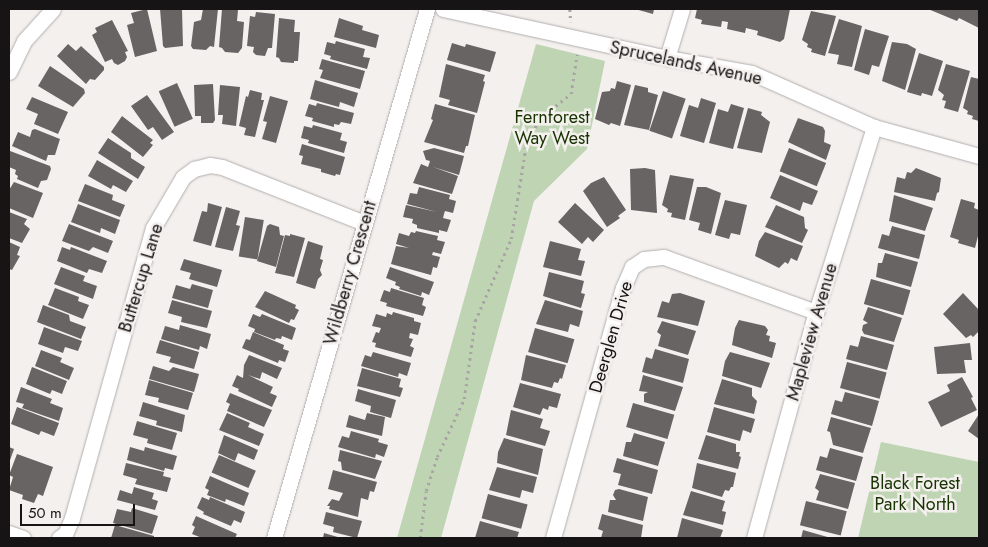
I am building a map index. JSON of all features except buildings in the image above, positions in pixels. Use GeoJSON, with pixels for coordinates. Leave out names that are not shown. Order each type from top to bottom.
{"type":"FeatureCollection","features":[{"type":"Feature","properties":{"kind":"street"},"geometry":{"type":"LineString","coordinates":[[9,72],[24,41],[53,9]]}},
{"type":"Feature","properties":{"kind":"street","name":"Wildberry Crescent"},"geometry":{"type":"LineString","coordinates":[[274,538],[427,9]]}},
{"type":"Feature","properties":{"kind":"street","name":"Sprucelands Avenue"},"geometry":{"type":"LineString","coordinates":[[443,9],[667,58],[752,73],[874,127],[979,156]]}},
{"type":"Feature","properties":{"kind":"street"},"geometry":{"type":"LineString","coordinates":[[667,58],[682,9]]}},
{"type":"Feature","properties":{"kind":"street","name":"Mapleview Avenue"},"geometry":{"type":"LineString","coordinates":[[754,538],[816,312],[874,127]]}},
{"type":"Feature","properties":{"kind":"street","name":"Buttercup Lane"},"geometry":{"type":"LineString","coordinates":[[59,538],[65,534],[72,518],[153,228],[183,177],[194,168],[210,165],[222,167],[364,223]]}},
{"type":"Feature","properties":{"kind":"street","name":"Deerglen Drive"},"geometry":{"type":"LineString","coordinates":[[553,538],[623,288],[632,267],[644,259],[664,257],[816,312]]}},
{"type":"Feature","properties":{"kind":"street"},"geometry":{"type":"LineString","coordinates":[[9,533],[23,538]]}},
{"type":"Feature","properties":{"kind":"path"},"geometry":{"type":"LineString","coordinates":[[420,538],[426,491],[437,458],[464,399],[475,321],[511,239],[526,145],[540,118],[571,94],[578,58],[570,9]]}},
{"type":"Feature","properties":{"kind":"green space","name":"Fernforest Way West"},"geometry":{"type":"Polygon","coordinates":[[[536,44],[605,61],[587,149],[534,201],[441,538],[397,538],[536,44]]]}},
{"type":"Feature","properties":{"kind":"green space","name":"Black Forest Park North"},"geometry":{"type":"Polygon","coordinates":[[[881,442],[979,462],[979,538],[858,538],[881,442]]]}}]}
